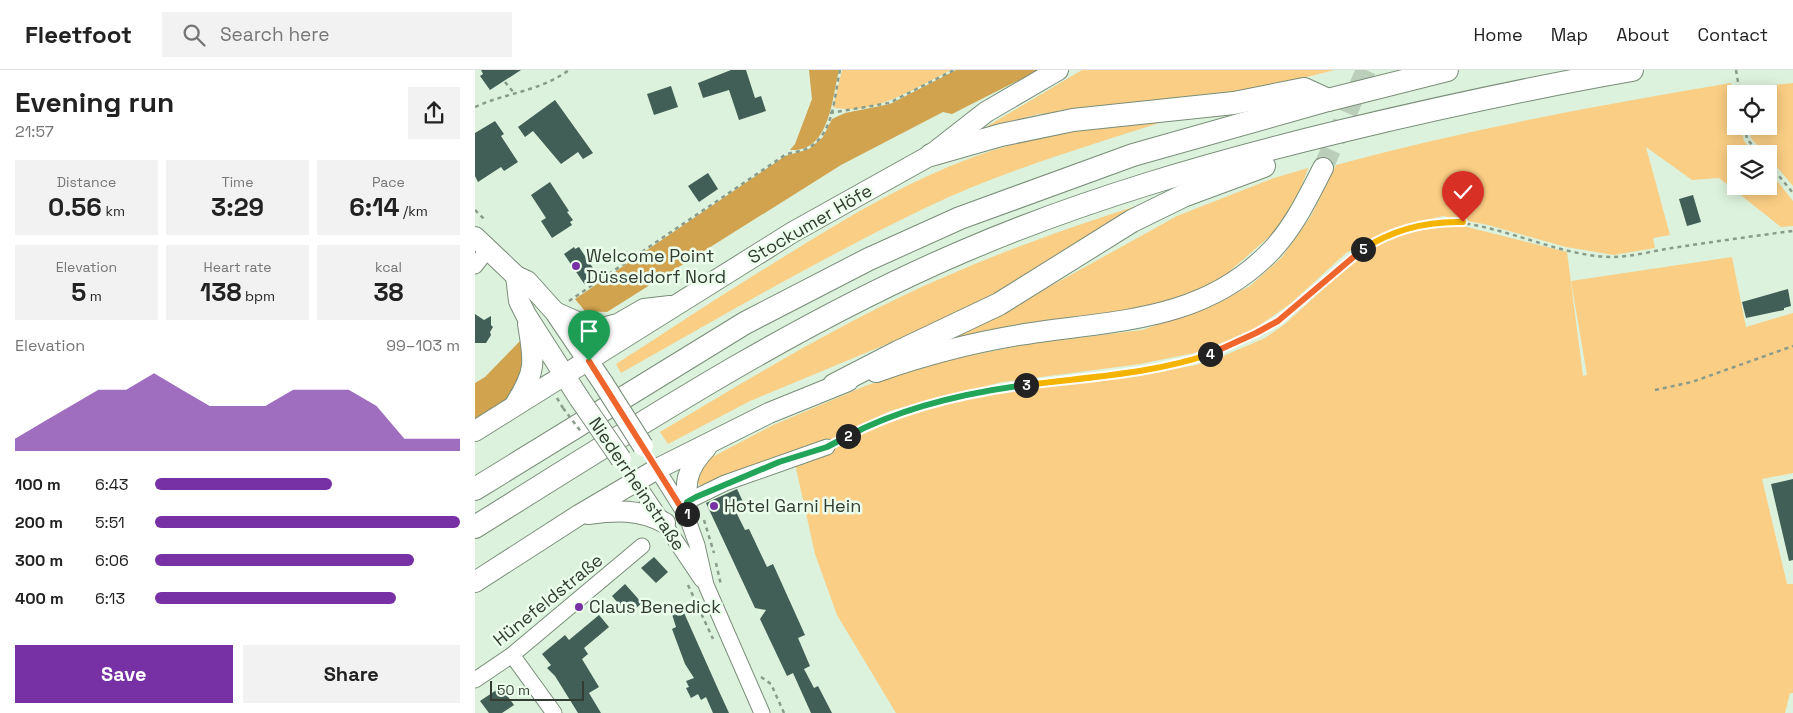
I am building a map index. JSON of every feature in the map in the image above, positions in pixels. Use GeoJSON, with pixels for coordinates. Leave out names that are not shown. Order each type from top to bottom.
{"type":"FeatureCollection","features":[{"type":"Feature","properties":{"kind":"highway"},"geometry":{"type":"LineString","coordinates":[[475,489],[745,324],[894,247],[960,218],[1133,155],[1329,100],[1447,70]]}},
{"type":"Feature","properties":{"kind":"highway"},"geometry":{"type":"LineString","coordinates":[[475,527],[735,366],[868,295],[963,251],[1034,223],[1173,177],[1292,143],[1411,114],[1571,80],[1633,70]]}},
{"type":"Feature","properties":{"kind":"highway"},"geometry":{"type":"LineString","coordinates":[[931,155],[1001,135],[1073,120],[1234,103],[1304,89],[1329,100]]}},
{"type":"Feature","properties":{"kind":"highway"},"geometry":{"type":"LineString","coordinates":[[834,385],[897,352],[999,304],[1132,222],[1183,196],[1251,169],[1312,153],[1366,135],[1411,114]]}},
{"type":"Feature","properties":{"kind":"main road","name":"Stockumer Höfe"},"geometry":{"type":"LineString","coordinates":[[475,431],[793,232],[931,155],[986,112],[1058,70]]}},
{"type":"Feature","properties":{"kind":"main road"},"geometry":{"type":"LineString","coordinates":[[475,582],[579,515],[657,469],[769,413],[834,385],[910,360],[970,345],[1019,335],[1138,320],[1196,302],[1225,288],[1271,251],[1304,205],[1323,168]]}},
{"type":"Feature","properties":{"kind":"main road","name":"Niederrheinstraße"},"geometry":{"type":"LineString","coordinates":[[482,243],[516,276],[527,282],[560,308],[589,361],[657,469]]}},
{"type":"Feature","properties":{"kind":"main road","name":"Niederrheinstraße"},"geometry":{"type":"LineString","coordinates":[[516,276],[519,301],[565,375],[571,403],[621,459],[636,482]]}},
{"type":"Feature","properties":{"kind":"main road"},"geometry":{"type":"LineString","coordinates":[[560,308],[586,326],[602,328],[618,324],[644,309],[677,305]]}},
{"type":"Feature","properties":{"kind":"main road"},"geometry":{"type":"LineString","coordinates":[[514,407],[529,383],[533,368],[533,356],[526,315]]}},
{"type":"Feature","properties":{"kind":"main road"},"geometry":{"type":"LineString","coordinates":[[687,509],[687,474],[695,459],[712,442]]}},
{"type":"Feature","properties":{"kind":"main road"},"geometry":{"type":"LineString","coordinates":[[579,515],[604,512],[635,512],[649,515],[665,523]]}},
{"type":"Feature","properties":{"kind":"street"},"geometry":{"type":"LineString","coordinates":[[475,266],[482,243]]}},
{"type":"Feature","properties":{"kind":"street"},"geometry":{"type":"LineString","coordinates":[[687,509],[725,483],[827,447]]}},
{"type":"Feature","properties":{"kind":"street","name":"Niederrheinstraße"},"geometry":{"type":"LineString","coordinates":[[657,469],[687,509],[706,585]]}},
{"type":"Feature","properties":{"kind":"street","name":"Niederrheinstraße"},"geometry":{"type":"LineString","coordinates":[[636,482],[706,585],[763,713]]}},
{"type":"Feature","properties":{"kind":"street","name":"Hünefeldstraße"},"geometry":{"type":"LineString","coordinates":[[475,680],[512,655],[642,546]]}},
{"type":"Feature","properties":{"kind":"street"},"geometry":{"type":"LineString","coordinates":[[512,655],[554,713]]}},
{"type":"Feature","properties":{"kind":"path"},"geometry":{"type":"LineString","coordinates":[[475,107],[514,93],[545,85],[569,70]]}},
{"type":"Feature","properties":{"kind":"path"},"geometry":{"type":"LineString","coordinates":[[560,308],[785,155],[808,148],[822,137],[829,124],[840,70]]}},
{"type":"Feature","properties":{"kind":"path"},"geometry":{"type":"LineString","coordinates":[[830,112],[889,103],[954,70]]}},
{"type":"Feature","properties":{"kind":"path"},"geometry":{"type":"LineString","coordinates":[[1736,70],[1738,85]]}},
{"type":"Feature","properties":{"kind":"path"},"geometry":{"type":"LineString","coordinates":[[505,82],[514,93]]}},
{"type":"Feature","properties":{"kind":"path"},"geometry":{"type":"LineString","coordinates":[[1777,174],[1793,193]]}},
{"type":"Feature","properties":{"kind":"path"},"geometry":{"type":"LineString","coordinates":[[475,210],[485,220]]}},
{"type":"Feature","properties":{"kind":"path"},"geometry":{"type":"LineString","coordinates":[[827,447],[892,416],[954,397],[998,388],[1161,366],[1192,360],[1221,350],[1278,321],[1354,254],[1376,240],[1424,224],[1463,222],[1579,254],[1613,257],[1793,231]]}},
{"type":"Feature","properties":{"kind":"path"},"geometry":{"type":"LineString","coordinates":[[1655,390],[1691,382],[1793,346]]}},
{"type":"Feature","properties":{"kind":"path"},"geometry":{"type":"LineString","coordinates":[[555,394],[571,403]]}},
{"type":"Feature","properties":{"kind":"path"},"geometry":{"type":"LineString","coordinates":[[687,584],[715,642]]}},
{"type":"Feature","properties":{"kind":"path"},"geometry":{"type":"LineString","coordinates":[[771,684],[784,713]]}},
{"type":"Feature","properties":{"kind":"shaded area"},"geometry":{"type":"Polygon","coordinates":[[[809,70],[839,70],[831,108],[827,122],[814,143],[803,149],[790,150],[795,144],[812,99],[809,70]]]}},
{"type":"Feature","properties":{"kind":"shaded area"},"geometry":{"type":"Polygon","coordinates":[[[842,70],[951,70],[894,99],[863,108],[847,109],[833,107],[842,70]]]}},
{"type":"Feature","properties":{"kind":"shaded area"},"geometry":{"type":"Polygon","coordinates":[[[956,70],[1039,70],[952,114],[943,112],[841,165],[607,312],[585,311],[575,299],[785,156],[809,149],[823,137],[832,119],[845,113],[890,104],[956,70]]]}},
{"type":"Feature","properties":{"kind":"shaded area"},"geometry":{"type":"Polygon","coordinates":[[[1082,70],[1335,70],[1242,93],[1039,114],[986,127],[1082,70]]]}},
{"type":"Feature","properties":{"kind":"shaded area"},"geometry":{"type":"Polygon","coordinates":[[[1731,83],[1731,85],[1727,85],[1727,135],[1743,135],[1747,145],[1727,145],[1727,184],[1719,178],[1692,180],[1646,147],[1670,235],[1653,238],[1655,248],[1614,255],[1566,247],[1488,225],[1443,216],[1390,230],[1346,253],[1290,304],[1247,334],[1194,353],[1140,364],[1002,382],[890,411],[824,443],[704,488],[697,483],[701,463],[771,426],[865,386],[948,360],[1028,344],[1142,330],[1214,305],[1250,286],[1282,257],[1311,216],[1336,165],[1532,119],[1731,83]]]}},
{"type":"Feature","properties":{"kind":"shaded area"},"geometry":{"type":"Polygon","coordinates":[[[1793,83],[1793,186],[1777,167],[1777,145],[1757,145],[1751,138],[1750,135],[1777,135],[1777,85],[1773,85],[1793,83]]]}},
{"type":"Feature","properties":{"kind":"shaded area"},"geometry":{"type":"Polygon","coordinates":[[[1168,120],[1044,160],[953,195],[809,268],[621,373],[616,364],[845,220],[922,178],[976,156],[1045,136],[1106,126],[1168,120]]]}},
{"type":"Feature","properties":{"kind":"shaded area"},"geometry":{"type":"Polygon","coordinates":[[[1308,168],[1301,188],[1277,230],[1215,284],[1169,303],[942,342],[1013,307],[1177,216],[1274,178],[1308,168]]]}},
{"type":"Feature","properties":{"kind":"shaded area"},"geometry":{"type":"Polygon","coordinates":[[[1777,181],[1793,201],[1793,226],[1781,227],[1741,195],[1777,195],[1777,181]]]}},
{"type":"Feature","properties":{"kind":"shaded area"},"geometry":{"type":"Polygon","coordinates":[[[1173,194],[964,312],[750,401],[668,444],[660,432],[802,349],[911,292],[977,263],[1032,242],[1173,194]]]}},
{"type":"Feature","properties":{"kind":"shaded area"},"geometry":{"type":"Polygon","coordinates":[[[1441,225],[1463,226],[1567,252],[1583,376],[1587,375],[1571,281],[1732,257],[1746,327],[1793,313],[1793,473],[1762,479],[1787,584],[1793,584],[1793,693],[1790,693],[1785,713],[896,713],[837,615],[815,554],[794,459],[896,415],[1005,391],[1143,374],[1196,365],[1221,357],[1265,338],[1285,324],[1345,269],[1382,242],[1407,233],[1441,225]]]}},
{"type":"Feature","properties":{"kind":"shaded area"},"geometry":{"type":"Polygon","coordinates":[[[520,341],[525,363],[517,394],[475,421],[475,383],[485,377],[520,341]]]}},
{"type":"Feature","properties":{"kind":"building"},"geometry":{"type":"Polygon","coordinates":[[[481,70],[521,70],[490,90],[480,76],[483,74],[481,70]]]}},
{"type":"Feature","properties":{"kind":"building"},"geometry":{"type":"Polygon","coordinates":[[[731,70],[746,70],[755,98],[761,96],[766,111],[739,120],[729,90],[703,98],[698,83],[731,70]]]}},
{"type":"Feature","properties":{"kind":"building"},"geometry":{"type":"Polygon","coordinates":[[[671,86],[678,107],[654,115],[647,94],[671,86]]]}},
{"type":"Feature","properties":{"kind":"building"},"geometry":{"type":"Polygon","coordinates":[[[555,100],[593,153],[583,159],[578,152],[561,164],[533,131],[525,137],[518,127],[555,100]]]}},
{"type":"Feature","properties":{"kind":"building"},"geometry":{"type":"Polygon","coordinates":[[[495,121],[504,134],[501,136],[518,162],[504,171],[501,167],[478,182],[475,176],[475,133],[495,121]]]}},
{"type":"Feature","properties":{"kind":"building"},"geometry":{"type":"Polygon","coordinates":[[[708,173],[718,189],[699,202],[688,186],[708,173]]]}},
{"type":"Feature","properties":{"kind":"building"},"geometry":{"type":"Polygon","coordinates":[[[550,182],[573,220],[570,222],[572,225],[552,238],[541,221],[546,218],[531,195],[550,182]]]}},
{"type":"Feature","properties":{"kind":"building"},"geometry":{"type":"Polygon","coordinates":[[[1693,195],[1701,222],[1687,226],[1679,199],[1693,195]]]}},
{"type":"Feature","properties":{"kind":"building"},"geometry":{"type":"Polygon","coordinates":[[[574,247],[575,249],[579,247],[595,271],[590,274],[594,279],[585,285],[564,254],[574,247]]]}},
{"type":"Feature","properties":{"kind":"building"},"geometry":{"type":"Polygon","coordinates":[[[1788,289],[1791,306],[1784,308],[1784,310],[1746,318],[1742,302],[1788,289]]]}},
{"type":"Feature","properties":{"kind":"building"},"geometry":{"type":"Polygon","coordinates":[[[475,314],[484,320],[491,316],[491,325],[493,327],[486,343],[475,343],[475,314]]]}},
{"type":"Feature","properties":{"kind":"building"},"geometry":{"type":"Polygon","coordinates":[[[1793,479],[1793,560],[1789,561],[1771,484],[1793,479]]]}},
{"type":"Feature","properties":{"kind":"building"},"geometry":{"type":"Polygon","coordinates":[[[737,489],[746,508],[736,512],[745,530],[749,529],[767,567],[773,564],[805,635],[798,638],[810,666],[804,669],[814,688],[818,686],[832,713],[811,713],[793,673],[787,676],[760,619],[766,610],[755,608],[706,503],[737,489]]]}},
{"type":"Feature","properties":{"kind":"building"},"geometry":{"type":"Polygon","coordinates":[[[654,557],[668,572],[656,583],[641,568],[654,557]]]}},
{"type":"Feature","properties":{"kind":"building"},"geometry":{"type":"Polygon","coordinates":[[[625,584],[642,603],[628,615],[612,596],[625,584]]]}},
{"type":"Feature","properties":{"kind":"building"},"geometry":{"type":"Polygon","coordinates":[[[681,606],[729,713],[713,713],[706,697],[701,700],[698,694],[691,698],[686,688],[689,687],[686,681],[694,678],[685,664],[672,629],[676,627],[671,611],[681,606]]]}},
{"type":"Feature","properties":{"kind":"building"},"geometry":{"type":"Polygon","coordinates":[[[599,615],[609,627],[584,648],[588,654],[582,659],[599,687],[589,693],[601,713],[578,713],[555,676],[547,668],[551,665],[542,654],[565,635],[569,640],[599,615]]]}},
{"type":"Feature","properties":{"kind":"building"},"geometry":{"type":"Polygon","coordinates":[[[501,687],[514,705],[502,713],[489,713],[480,701],[501,687]]]}},
{"type":"Feature","properties":{"kind":"tunnel"},"geometry":{"type":"LineString","coordinates":[[1323,168],[1366,70]]}},
{"type":"Feature","properties":{"kind":"place","name":"Welcome Point Düsseldorf Nord"},"geometry":{"type":"Point","coordinates":[576,266]}},
{"type":"Feature","properties":{"kind":"place","name":"Hotel Garni Hein"},"geometry":{"type":"Point","coordinates":[714,506]}},
{"type":"Feature","properties":{"kind":"place","name":"Claus Benedick"},"geometry":{"type":"Point","coordinates":[579,607]}},
{"type":"Feature","properties":{"kind":"route"},"geometry":{"type":"LineString","coordinates":[[589,361],[687,517],[687,502],[696,497],[725,483],[779,462],[827,447],[864,427],[892,416],[954,397],[998,388],[1161,366],[1192,360],[1221,350],[1278,321],[1354,254],[1376,240],[1409,227],[1441,222],[1463,222]]}}]}
